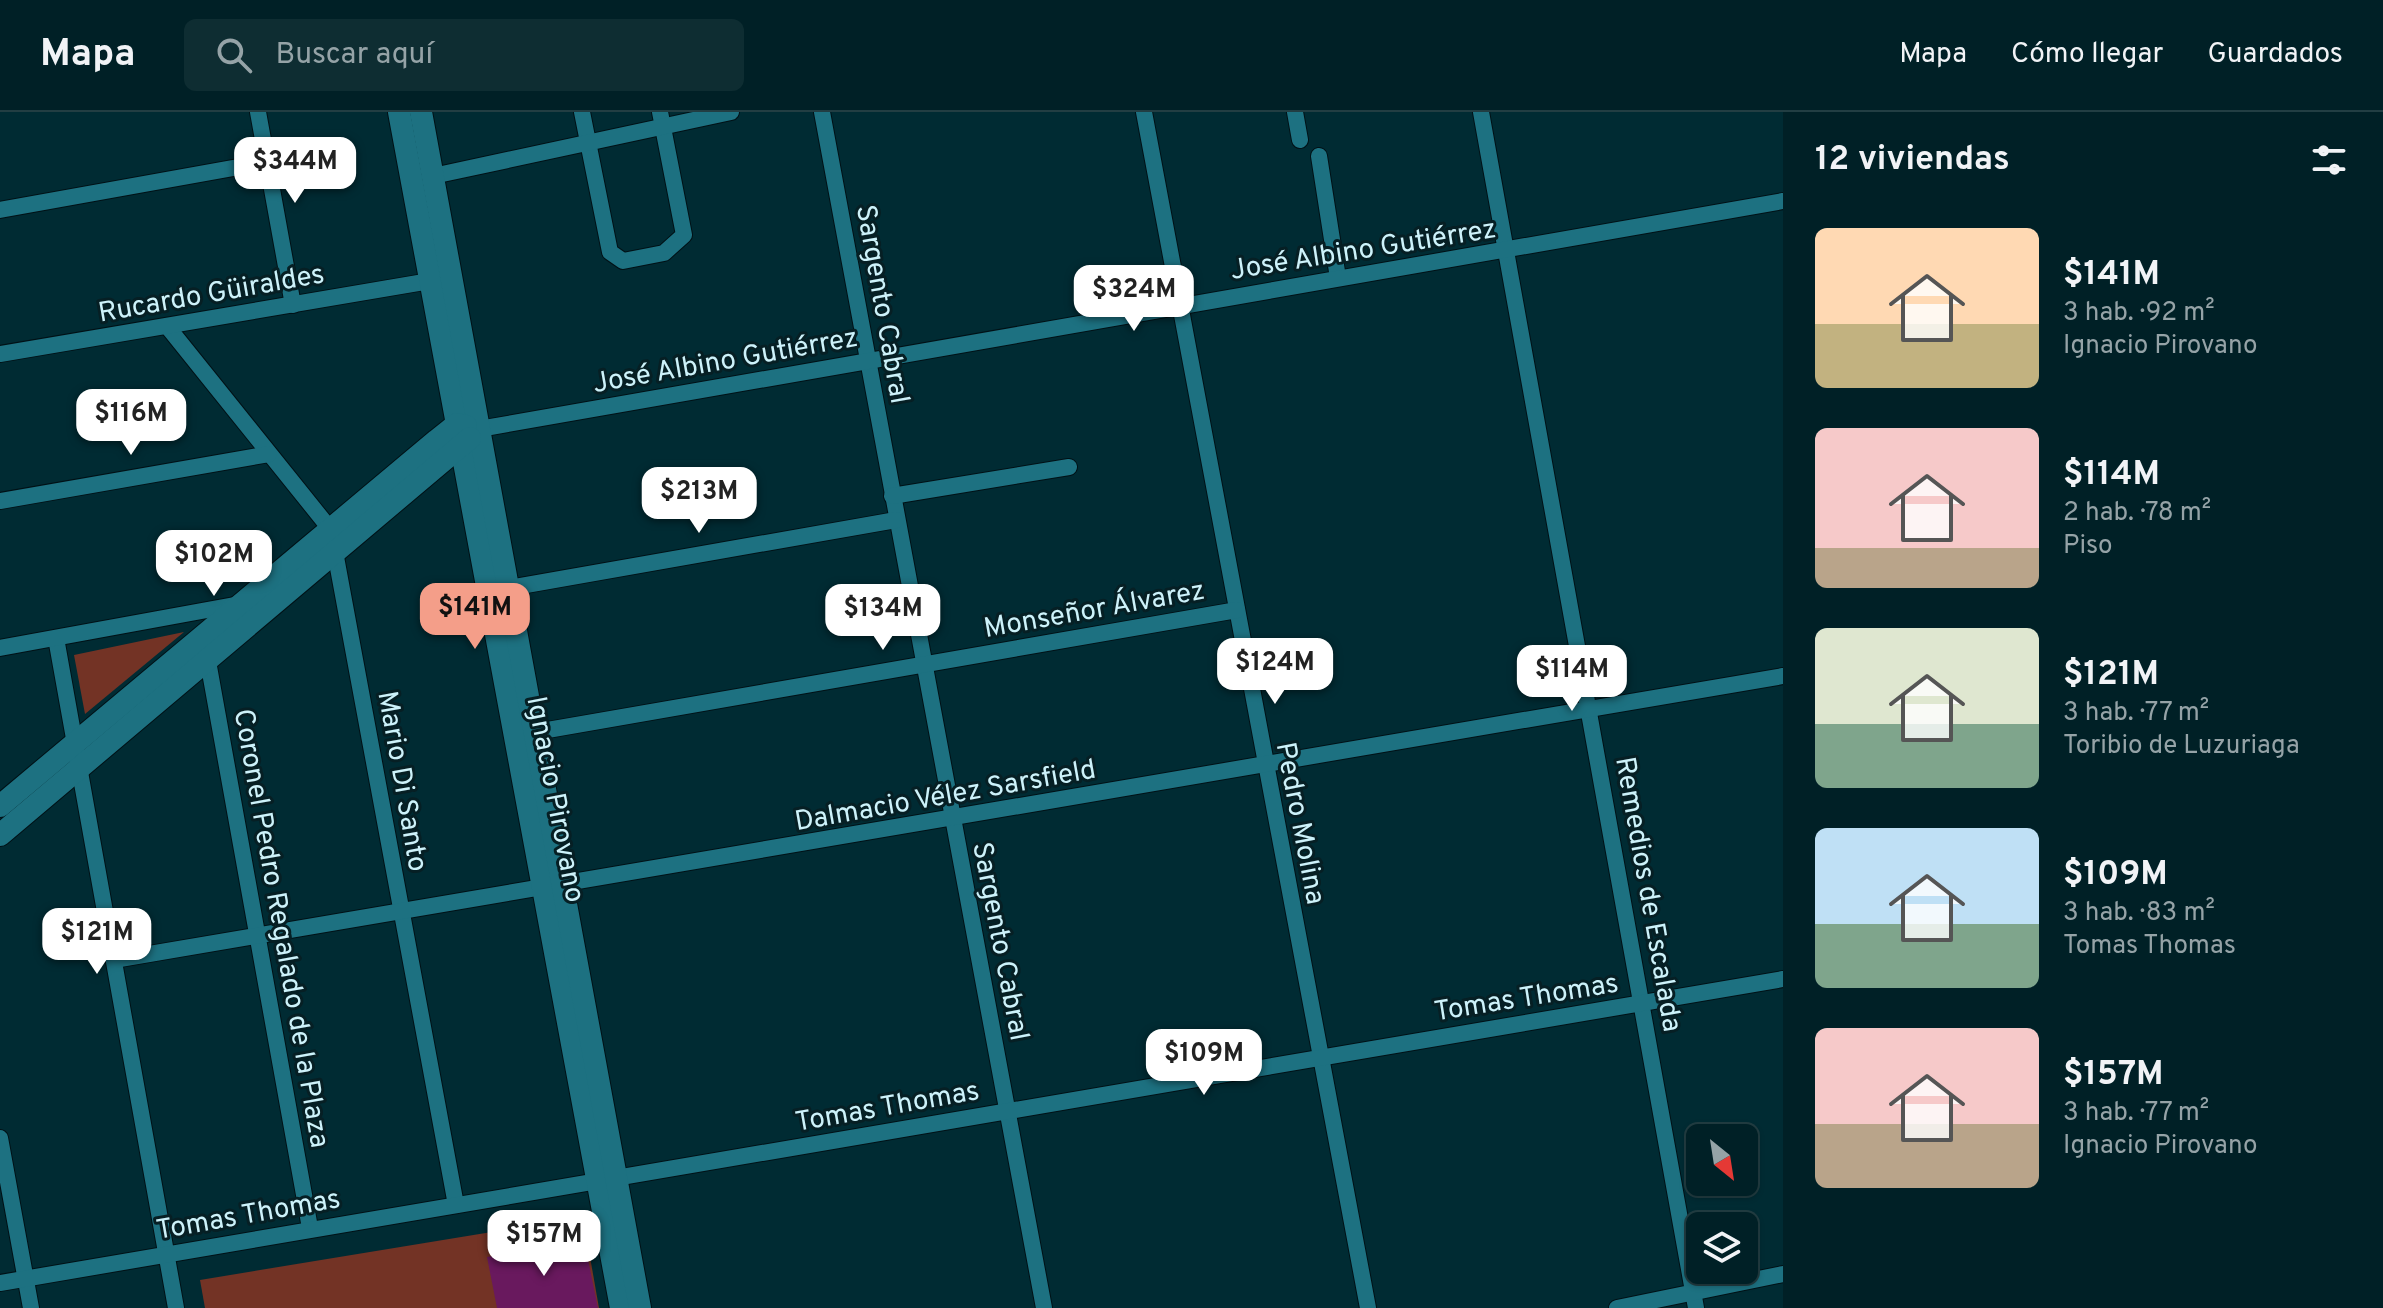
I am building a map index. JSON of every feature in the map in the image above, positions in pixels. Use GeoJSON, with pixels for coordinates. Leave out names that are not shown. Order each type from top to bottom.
{"type":"FeatureCollection","features":[{"type":"Feature","properties":{"kind":"street"},"geometry":{"type":"LineString","coordinates":[[258,112],[293,305]]}},
{"type":"Feature","properties":{"kind":"street","name":"Ignacio Pirovano"},"geometry":{"type":"LineString","coordinates":[[399,112],[438,279],[479,429],[536,732],[554,888]]}},
{"type":"Feature","properties":{"kind":"street","name":"Ignacio Pirovano"},"geometry":{"type":"LineString","coordinates":[[421,112],[433,176],[438,279],[461,447],[554,888],[608,1180],[640,1308]]}},
{"type":"Feature","properties":{"kind":"street"},"geometry":{"type":"LineString","coordinates":[[582,112],[610,252],[623,261],[664,253],[684,235],[661,120]]}},
{"type":"Feature","properties":{"kind":"street"},"geometry":{"type":"LineString","coordinates":[[433,176],[589,143],[661,120],[731,112]]}},
{"type":"Feature","properties":{"kind":"street","name":"Sargento Cabral"},"geometry":{"type":"LineString","coordinates":[[822,112],[1044,1308]]}},
{"type":"Feature","properties":{"kind":"street","name":"Pedro Molina"},"geometry":{"type":"LineString","coordinates":[[1144,112],[1368,1308]]}},
{"type":"Feature","properties":{"kind":"street"},"geometry":{"type":"LineString","coordinates":[[1295,112],[1300,140]]}},
{"type":"Feature","properties":{"kind":"street","name":"Remedios de Escalada"},"geometry":{"type":"LineString","coordinates":[[1481,112],[1695,1301]]}},
{"type":"Feature","properties":{"kind":"street"},"geometry":{"type":"LineString","coordinates":[[1319,156],[1338,278]]}},
{"type":"Feature","properties":{"kind":"street"},"geometry":{"type":"LineString","coordinates":[[0,210],[267,162]]}},
{"type":"Feature","properties":{"kind":"street","name":"José Albino Gutiérrez"},"geometry":{"type":"LineString","coordinates":[[479,429],[1783,201]]}},
{"type":"Feature","properties":{"kind":"street","name":"Rucardo Güiraldes"},"geometry":{"type":"LineString","coordinates":[[0,354],[438,279]]}},
{"type":"Feature","properties":{"kind":"street","name":"Mario Di Santo"},"geometry":{"type":"LineString","coordinates":[[167,326],[331,530],[456,1205]]}},
{"type":"Feature","properties":{"kind":"street"},"geometry":{"type":"LineString","coordinates":[[0,806],[457,424],[479,429]]}},
{"type":"Feature","properties":{"kind":"street"},"geometry":{"type":"LineString","coordinates":[[0,835],[479,429]]}},
{"type":"Feature","properties":{"kind":"street"},"geometry":{"type":"LineString","coordinates":[[0,501],[269,454]]}},
{"type":"Feature","properties":{"kind":"street"},"geometry":{"type":"LineString","coordinates":[[892,496],[1069,467]]}},
{"type":"Feature","properties":{"kind":"street"},"geometry":{"type":"LineString","coordinates":[[509,588],[896,520]]}},
{"type":"Feature","properties":{"kind":"street"},"geometry":{"type":"LineString","coordinates":[[0,648],[242,604]]}},
{"type":"Feature","properties":{"kind":"street","name":"Monseñor Álvarez"},"geometry":{"type":"LineString","coordinates":[[536,732],[1237,610]]}},
{"type":"Feature","properties":{"kind":"street","name":"Coronel Pedro Regalado de la Plaza"},"geometry":{"type":"LineString","coordinates":[[203,637],[310,1228]]}},
{"type":"Feature","properties":{"kind":"street"},"geometry":{"type":"LineString","coordinates":[[56,638],[176,1308]]}},
{"type":"Feature","properties":{"kind":"street","name":"Dalmacio Vélez Sarsfield"},"geometry":{"type":"LineString","coordinates":[[114,960],[554,888],[1783,676]]}},
{"type":"Feature","properties":{"kind":"street","name":"Tomas Thomas"},"geometry":{"type":"LineString","coordinates":[[0,1283],[1783,979]]}},
{"type":"Feature","properties":{"kind":"street"},"geometry":{"type":"LineString","coordinates":[[0,1138],[31,1308]]}},
{"type":"Feature","properties":{"kind":"street","name":"Ignacio Pirovano"},"geometry":{"type":"LineString","coordinates":[[608,1180],[621,1308]]}},
{"type":"Feature","properties":{"kind":"street"},"geometry":{"type":"LineString","coordinates":[[1617,1308],[1695,1301],[1783,1274]]}},
{"type":"Feature","properties":{"kind":"shaded area"},"geometry":{"type":"Polygon","coordinates":[[[184,632],[85,714],[74,655],[184,632]]]}},
{"type":"Feature","properties":{"kind":"shaded area"},"geometry":{"type":"Polygon","coordinates":[[[583,1217],[599,1308],[205,1308],[200,1280],[583,1217]]]}},
{"type":"Feature","properties":{"kind":"building"},"geometry":{"type":"Polygon","coordinates":[[[584,1240],[598,1308],[497,1308],[487,1257],[584,1240]]]}}]}
